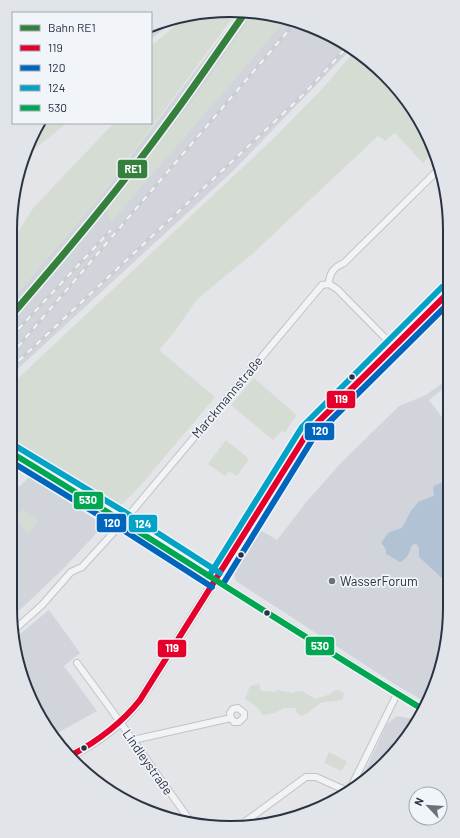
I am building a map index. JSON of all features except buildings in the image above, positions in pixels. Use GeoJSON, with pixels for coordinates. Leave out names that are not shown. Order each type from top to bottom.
{"type":"FeatureCollection","features":[{"type":"Feature","properties":{"kind":"street","name":"Marckmannstraße"},"geometry":{"type":"LineString","coordinates":[[18,627],[42,605],[71,572],[82,567],[124,521],[319,287],[328,284],[331,273],[335,268],[344,263],[435,173]]}},
{"type":"Feature","properties":{"kind":"street"},"geometry":{"type":"LineString","coordinates":[[328,284],[339,291],[394,347]]}},
{"type":"Feature","properties":{"kind":"street"},"geometry":{"type":"LineString","coordinates":[[74,753],[108,733],[120,723],[140,700],[308,432],[443,298]]}},
{"type":"Feature","properties":{"kind":"street"},"geometry":{"type":"LineString","coordinates":[[17,456],[124,521],[418,707]]}},
{"type":"Feature","properties":{"kind":"street","name":"Lindleystraße"},"geometry":{"type":"LineString","coordinates":[[77,663],[187,817]]}},
{"type":"Feature","properties":{"kind":"street"},"geometry":{"type":"LineString","coordinates":[[352,782],[397,694]]}},
{"type":"Feature","properties":{"kind":"street"},"geometry":{"type":"LineString","coordinates":[[133,740],[231,718]]}},
{"type":"Feature","properties":{"kind":"street"},"geometry":{"type":"LineString","coordinates":[[247,821],[306,777],[316,777],[343,788]]}},
{"type":"Feature","properties":{"kind":"shaded area"},"geometry":{"type":"Polygon","coordinates":[[[216,17],[233,17],[100,197],[17,294],[17,233],[34,207],[113,124],[152,124],[152,45],[179,23],[216,17]]]}},
{"type":"Feature","properties":{"kind":"shaded area"},"geometry":{"type":"Polygon","coordinates":[[[236,17],[272,21],[298,28],[312,33],[347,53],[234,170],[17,370],[17,294],[100,197],[236,17]]]}},
{"type":"Feature","properties":{"kind":"shaded area"},"geometry":{"type":"Polygon","coordinates":[[[250,18],[283,24],[111,222],[107,211],[196,96],[250,18]]]}},
{"type":"Feature","properties":{"kind":"shaded area"},"geometry":{"type":"Polygon","coordinates":[[[167,26],[152,38],[152,32],[167,26]]]}},
{"type":"Feature","properties":{"kind":"shaded area"},"geometry":{"type":"Polygon","coordinates":[[[351,55],[381,79],[399,100],[421,136],[430,156],[423,163],[395,133],[386,141],[378,136],[251,255],[197,299],[175,331],[159,350],[215,397],[141,485],[119,507],[17,447],[17,379],[274,138],[322,89],[351,55]]]}},
{"type":"Feature","properties":{"kind":"shaded area"},"geometry":{"type":"Polygon","coordinates":[[[47,124],[66,124],[32,151],[39,136],[47,124]]]}},
{"type":"Feature","properties":{"kind":"shaded area"},"geometry":{"type":"Polygon","coordinates":[[[254,378],[296,416],[285,432],[282,431],[273,440],[231,405],[254,378]]]}},
{"type":"Feature","properties":{"kind":"shaded area"},"geometry":{"type":"Polygon","coordinates":[[[443,382],[443,389],[429,400],[443,418],[443,487],[434,493],[431,498],[419,501],[410,512],[401,528],[389,532],[382,545],[386,550],[410,551],[412,545],[416,544],[419,548],[419,557],[443,579],[443,622],[439,650],[432,676],[422,700],[393,683],[236,581],[233,572],[260,530],[277,540],[308,500],[341,463],[399,406],[426,395],[443,382]]]}},
{"type":"Feature","properties":{"kind":"shaded area"},"geometry":{"type":"Polygon","coordinates":[[[226,440],[249,459],[237,476],[229,471],[225,476],[208,464],[226,440]]]}},
{"type":"Feature","properties":{"kind":"shaded area"},"geometry":{"type":"Polygon","coordinates":[[[29,477],[104,525],[64,568],[17,612],[17,608],[17,489],[29,477]]]}},
{"type":"Feature","properties":{"kind":"shaded area"},"geometry":{"type":"Polygon","coordinates":[[[23,509],[38,522],[29,533],[17,523],[17,516],[23,509]]]}},
{"type":"Feature","properties":{"kind":"shaded area"},"geometry":{"type":"Polygon","coordinates":[[[49,610],[80,653],[64,666],[97,711],[58,733],[33,690],[24,663],[19,635],[49,610]]]}},
{"type":"Feature","properties":{"kind":"shaded area"},"geometry":{"type":"Polygon","coordinates":[[[259,684],[261,691],[275,692],[276,690],[291,693],[302,691],[315,699],[331,694],[333,691],[338,690],[344,693],[342,700],[320,703],[308,713],[301,716],[297,713],[295,708],[284,708],[274,713],[263,715],[257,707],[245,699],[250,686],[259,684]]]}},
{"type":"Feature","properties":{"kind":"shaded area"},"geometry":{"type":"Polygon","coordinates":[[[397,716],[411,719],[399,738],[381,759],[364,773],[387,724],[397,716]]]}},
{"type":"Feature","properties":{"kind":"shaded area"},"geometry":{"type":"Polygon","coordinates":[[[329,752],[347,762],[341,771],[324,763],[329,752]]]}},
{"type":"Feature","properties":{"kind":"water"},"geometry":{"type":"Polygon","coordinates":[[[443,484],[443,579],[419,557],[419,548],[416,544],[412,545],[408,555],[400,562],[386,554],[386,550],[381,543],[389,532],[401,528],[410,512],[419,501],[433,496],[434,486],[443,484]]]}},
{"type":"Feature","properties":{"kind":"railway"},"geometry":{"type":"LineString","coordinates":[[17,348],[292,26]]}},
{"type":"Feature","properties":{"kind":"railway"},"geometry":{"type":"LineString","coordinates":[[17,362],[304,94],[344,51]]}},
{"type":"Feature","properties":{"kind":"railway"},"geometry":{"type":"LineString","coordinates":[[17,331],[111,230]]}},
{"type":"Feature","properties":{"kind":"rail line","name":"RE1"},"geometry":{"type":"LineString","coordinates":[[17,309],[133,169],[181,105],[242,17]]}},
{"type":"Feature","properties":{"kind":"transit line","name":"124"},"geometry":{"type":"LineString","coordinates":[[209,576],[302,427],[442,287]]}},
{"type":"Feature","properties":{"kind":"transit line","name":"119"},"geometry":{"type":"LineString","coordinates":[[74,753],[117,724],[140,700],[308,432],[443,298]]}},
{"type":"Feature","properties":{"kind":"transit line","name":"120"},"geometry":{"type":"LineString","coordinates":[[223,584],[314,437],[443,309]]}},
{"type":"Feature","properties":{"kind":"transit line","name":"124"},"geometry":{"type":"LineString","coordinates":[[17,447],[128,514],[220,573]]}},
{"type":"Feature","properties":{"kind":"transit line","name":"530"},"geometry":{"type":"LineString","coordinates":[[17,456],[418,707]]}},
{"type":"Feature","properties":{"kind":"transit line","name":"120"},"geometry":{"type":"LineString","coordinates":[[17,465],[120,528],[212,587]]}},
{"type":"Feature","properties":{"kind":"place","name":"WasserForum"},"geometry":{"type":"Point","coordinates":[332,581]}}]}
